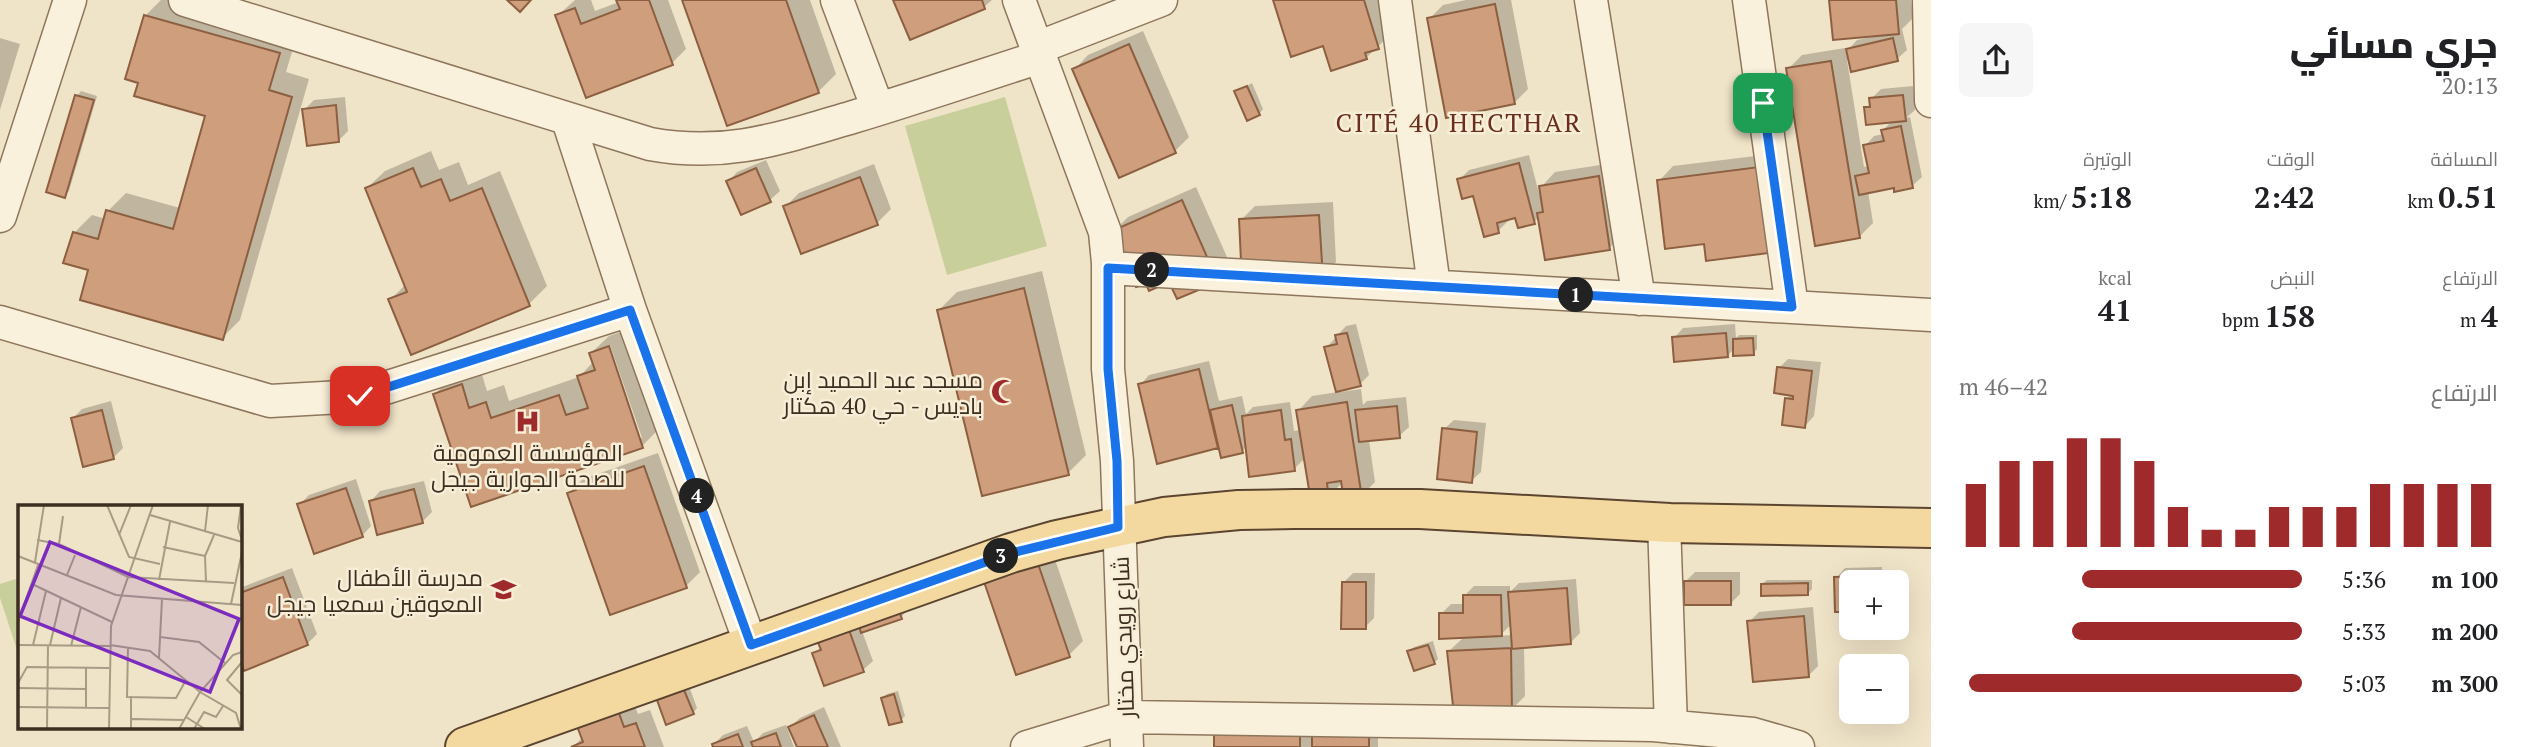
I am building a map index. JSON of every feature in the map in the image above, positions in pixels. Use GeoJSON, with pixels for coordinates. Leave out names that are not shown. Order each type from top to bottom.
{"type":"FeatureCollection","features":[{"type":"Feature","properties":{"kind":"main road"},"geometry":{"type":"LineString","coordinates":[[465,747],[1011,553],[1164,517],[1203,512],[1294,509],[1420,509],[1664,522],[1931,528]]}},
{"type":"Feature","properties":{"kind":"street"},"geometry":{"type":"LineString","coordinates":[[0,216],[70,0]]}},
{"type":"Feature","properties":{"kind":"street"},"geometry":{"type":"LineString","coordinates":[[185,0],[256,11],[568,120],[650,144],[668,148],[713,149],[770,142],[878,109],[1039,52],[1161,0]]}},
{"type":"Feature","properties":{"kind":"street"},"geometry":{"type":"LineString","coordinates":[[837,0],[878,109]]}},
{"type":"Feature","properties":{"kind":"street","name":"شارع رويدي مختار"},"geometry":{"type":"LineString","coordinates":[[1019,0],[1105,232],[1108,268],[1108,369],[1117,461],[1127,732]]}},
{"type":"Feature","properties":{"kind":"street"},"geometry":{"type":"LineString","coordinates":[[1395,0],[1434,286]]}},
{"type":"Feature","properties":{"kind":"street"},"geometry":{"type":"LineString","coordinates":[[1591,0],[1639,299]]}},
{"type":"Feature","properties":{"kind":"street"},"geometry":{"type":"LineString","coordinates":[[1749,0],[1792,307]]}},
{"type":"Feature","properties":{"kind":"street"},"geometry":{"type":"LineString","coordinates":[[1929,0],[1931,91]]}},
{"type":"Feature","properties":{"kind":"street"},"geometry":{"type":"LineString","coordinates":[[568,120],[630,310],[751,645]]}},
{"type":"Feature","properties":{"kind":"street"},"geometry":{"type":"LineString","coordinates":[[1108,268],[1931,315]]}},
{"type":"Feature","properties":{"kind":"street"},"geometry":{"type":"LineString","coordinates":[[0,322],[270,401],[360,396],[630,310]]}},
{"type":"Feature","properties":{"kind":"street"},"geometry":{"type":"LineString","coordinates":[[1664,522],[1671,727]]}},
{"type":"Feature","properties":{"kind":"street"},"geometry":{"type":"LineString","coordinates":[[1027,747],[1127,732],[1671,727],[1753,734],[1798,747]]}},
{"type":"Feature","properties":{"kind":"green space"},"geometry":{"type":"Polygon","coordinates":[[[1005,97],[1047,246],[947,275],[905,126],[1005,97]]]}},
{"type":"Feature","properties":{"kind":"green space"},"geometry":{"type":"Polygon","coordinates":[[[18,578],[18,653],[0,598],[0,584],[18,578]]]}},
{"type":"Feature","properties":{"kind":"building"},"geometry":{"type":"Polygon","coordinates":[[[507,0],[531,0],[520,12],[507,0]]]}},
{"type":"Feature","properties":{"kind":"building"},"geometry":{"type":"Polygon","coordinates":[[[616,0],[649,0],[673,65],[586,98],[555,15],[575,8],[581,24],[620,9],[616,0]]]}},
{"type":"Feature","properties":{"kind":"building"},"geometry":{"type":"Polygon","coordinates":[[[682,0],[786,0],[819,93],[727,126],[682,0]]]}},
{"type":"Feature","properties":{"kind":"building"},"geometry":{"type":"Polygon","coordinates":[[[893,0],[982,0],[985,9],[910,40],[893,0]]]}},
{"type":"Feature","properties":{"kind":"building"},"geometry":{"type":"Polygon","coordinates":[[[1273,0],[1364,0],[1379,49],[1365,53],[1367,59],[1331,71],[1323,46],[1291,57],[1273,0]]]}},
{"type":"Feature","properties":{"kind":"building"},"geometry":{"type":"Polygon","coordinates":[[[1829,0],[1896,0],[1899,34],[1833,40],[1829,0]]]}},
{"type":"Feature","properties":{"kind":"building"},"geometry":{"type":"Polygon","coordinates":[[[1495,4],[1515,104],[1446,118],[1427,18],[1495,4]]]}},
{"type":"Feature","properties":{"kind":"building"},"geometry":{"type":"Polygon","coordinates":[[[144,15],[280,53],[269,90],[292,97],[223,340],[80,300],[88,270],[63,263],[73,232],[98,239],[106,210],[173,229],[205,116],[134,96],[138,83],[125,79],[144,15]]]}},
{"type":"Feature","properties":{"kind":"building"},"geometry":{"type":"Polygon","coordinates":[[[1893,38],[1898,61],[1851,72],[1846,49],[1893,38]]]}},
{"type":"Feature","properties":{"kind":"building"},"geometry":{"type":"Polygon","coordinates":[[[1129,44],[1176,153],[1119,178],[1072,69],[1129,44]]]}},
{"type":"Feature","properties":{"kind":"building"},"geometry":{"type":"Polygon","coordinates":[[[1831,61],[1860,238],[1815,246],[1786,68],[1831,61]]]}},
{"type":"Feature","properties":{"kind":"building"},"geometry":{"type":"Polygon","coordinates":[[[1247,86],[1260,115],[1247,121],[1234,91],[1247,86]]]}},
{"type":"Feature","properties":{"kind":"building"},"geometry":{"type":"Polygon","coordinates":[[[75,95],[94,100],[65,198],[46,192],[75,95]]]}},
{"type":"Feature","properties":{"kind":"building"},"geometry":{"type":"Polygon","coordinates":[[[1903,95],[1906,121],[1866,125],[1864,107],[1870,107],[1869,98],[1903,95]]]}},
{"type":"Feature","properties":{"kind":"building"},"geometry":{"type":"Polygon","coordinates":[[[336,105],[339,142],[307,146],[302,109],[336,105]]]}},
{"type":"Feature","properties":{"kind":"building"},"geometry":{"type":"Polygon","coordinates":[[[1901,126],[1913,188],[1894,192],[1894,188],[1859,195],[1855,176],[1869,173],[1863,145],[1884,141],[1881,130],[1901,126]]]}},
{"type":"Feature","properties":{"kind":"building"},"geometry":{"type":"Polygon","coordinates":[[[1519,163],[1535,224],[1518,228],[1515,218],[1497,223],[1499,233],[1484,237],[1473,196],[1462,199],[1457,179],[1519,163]]]}},
{"type":"Feature","properties":{"kind":"building"},"geometry":{"type":"Polygon","coordinates":[[[1759,167],[1769,253],[1706,261],[1704,244],[1665,249],[1657,180],[1759,167]]]}},
{"type":"Feature","properties":{"kind":"building"},"geometry":{"type":"Polygon","coordinates":[[[413,168],[421,187],[441,179],[450,201],[482,188],[530,306],[411,355],[388,299],[407,292],[365,188],[413,168]]]}},
{"type":"Feature","properties":{"kind":"building"},"geometry":{"type":"Polygon","coordinates":[[[756,168],[771,202],[741,215],[726,181],[756,168]]]}},
{"type":"Feature","properties":{"kind":"building"},"geometry":{"type":"Polygon","coordinates":[[[1599,176],[1610,250],[1545,260],[1537,213],[1543,212],[1539,186],[1599,176]]]}},
{"type":"Feature","properties":{"kind":"building"},"geometry":{"type":"Polygon","coordinates":[[[860,177],[878,225],[801,254],[783,206],[860,177]]]}},
{"type":"Feature","properties":{"kind":"building"},"geometry":{"type":"Polygon","coordinates":[[[1182,200],[1218,282],[1177,299],[1169,282],[1149,291],[1146,284],[1136,287],[1112,231],[1182,200]]]}},
{"type":"Feature","properties":{"kind":"building"},"geometry":{"type":"Polygon","coordinates":[[[1319,215],[1323,278],[1242,282],[1239,219],[1319,215]]]}},
{"type":"Feature","properties":{"kind":"building","name":"مسجد عبد الحميد إبن باديس - حي 40 هكتار"},"geometry":{"type":"Polygon","coordinates":[[[1024,288],[1069,475],[982,496],[937,310],[1024,288]]]}},
{"type":"Feature","properties":{"kind":"building"},"geometry":{"type":"Polygon","coordinates":[[[1347,333],[1361,386],[1336,392],[1324,347],[1337,344],[1335,335],[1347,333]]]}},
{"type":"Feature","properties":{"kind":"building"},"geometry":{"type":"Polygon","coordinates":[[[1726,333],[1728,357],[1674,362],[1672,337],[1726,333]]]}},
{"type":"Feature","properties":{"kind":"building"},"geometry":{"type":"Polygon","coordinates":[[[1753,338],[1754,355],[1733,356],[1733,339],[1753,338]]]}},
{"type":"Feature","properties":{"kind":"building"},"geometry":{"type":"Polygon","coordinates":[[[609,346],[643,448],[471,507],[433,394],[462,384],[469,408],[486,402],[491,418],[559,395],[566,415],[588,408],[577,376],[595,370],[589,353],[609,346]]]}},
{"type":"Feature","properties":{"kind":"building"},"geometry":{"type":"Polygon","coordinates":[[[1777,367],[1812,371],[1805,428],[1782,425],[1785,398],[1793,399],[1793,396],[1774,393],[1777,367]]]}},
{"type":"Feature","properties":{"kind":"building"},"geometry":{"type":"Polygon","coordinates":[[[1199,369],[1218,448],[1157,464],[1138,384],[1199,369]]]}},
{"type":"Feature","properties":{"kind":"building"},"geometry":{"type":"Polygon","coordinates":[[[1347,402],[1362,498],[1344,501],[1341,481],[1327,483],[1329,499],[1311,502],[1296,410],[1347,402]]]}},
{"type":"Feature","properties":{"kind":"building"},"geometry":{"type":"Polygon","coordinates":[[[1232,405],[1243,453],[1221,458],[1210,410],[1232,405]]]}},
{"type":"Feature","properties":{"kind":"building"},"geometry":{"type":"Polygon","coordinates":[[[1397,406],[1400,438],[1359,442],[1355,410],[1397,406]]]}},
{"type":"Feature","properties":{"kind":"building"},"geometry":{"type":"Polygon","coordinates":[[[102,410],[114,459],[83,467],[71,418],[102,410]]]}},
{"type":"Feature","properties":{"kind":"building"},"geometry":{"type":"Polygon","coordinates":[[[1281,410],[1285,440],[1291,439],[1295,471],[1249,477],[1242,416],[1281,410]]]}},
{"type":"Feature","properties":{"kind":"building"},"geometry":{"type":"Polygon","coordinates":[[[1442,428],[1477,432],[1472,483],[1437,479],[1442,428]]]}},
{"type":"Feature","properties":{"kind":"building"},"geometry":{"type":"Polygon","coordinates":[[[644,466],[687,588],[610,615],[567,493],[644,466]]]}},
{"type":"Feature","properties":{"kind":"building"},"geometry":{"type":"Polygon","coordinates":[[[346,488],[363,537],[314,554],[297,504],[346,488]]]}},
{"type":"Feature","properties":{"kind":"building"},"geometry":{"type":"Polygon","coordinates":[[[414,489],[423,523],[377,535],[369,501],[414,489]]]}},
{"type":"Feature","properties":{"kind":"building"},"geometry":{"type":"Polygon","coordinates":[[[1035,555],[1070,657],[1016,675],[981,573],[1035,555]]]}},
{"type":"Feature","properties":{"kind":"building"},"geometry":{"type":"Polygon","coordinates":[[[283,577],[308,645],[244,671],[242,592],[283,577]]]}},
{"type":"Feature","properties":{"kind":"building"},"geometry":{"type":"Polygon","coordinates":[[[1834,577],[1839,577],[1839,612],[1835,612],[1834,577]]]}},
{"type":"Feature","properties":{"kind":"building"},"geometry":{"type":"Polygon","coordinates":[[[1684,581],[1731,581],[1731,605],[1684,605],[1684,581]]]}},
{"type":"Feature","properties":{"kind":"building"},"geometry":{"type":"Polygon","coordinates":[[[1342,582],[1366,582],[1366,629],[1341,629],[1342,582]]]}},
{"type":"Feature","properties":{"kind":"building"},"geometry":{"type":"Polygon","coordinates":[[[1808,583],[1808,595],[1761,596],[1761,584],[1808,583]]]}},
{"type":"Feature","properties":{"kind":"building"},"geometry":{"type":"Polygon","coordinates":[[[1567,588],[1571,644],[1512,649],[1508,592],[1567,588]]]}},
{"type":"Feature","properties":{"kind":"building"},"geometry":{"type":"Polygon","coordinates":[[[1463,595],[1501,595],[1502,636],[1439,639],[1439,613],[1463,613],[1463,595]]]}},
{"type":"Feature","properties":{"kind":"building"},"geometry":{"type":"Polygon","coordinates":[[[897,605],[902,619],[861,633],[857,619],[897,605]]]}},
{"type":"Feature","properties":{"kind":"building"},"geometry":{"type":"Polygon","coordinates":[[[843,613],[864,672],[824,686],[812,653],[821,650],[811,625],[843,613]]]}},
{"type":"Feature","properties":{"kind":"building"},"geometry":{"type":"Polygon","coordinates":[[[1804,616],[1809,677],[1753,682],[1747,621],[1804,616]]]}},
{"type":"Feature","properties":{"kind":"building"},"geometry":{"type":"Polygon","coordinates":[[[1428,645],[1435,664],[1414,671],[1407,651],[1428,645]]]}},
{"type":"Feature","properties":{"kind":"building"},"geometry":{"type":"Polygon","coordinates":[[[1511,648],[1512,712],[1454,715],[1447,651],[1511,648]]]}},
{"type":"Feature","properties":{"kind":"building"},"geometry":{"type":"Polygon","coordinates":[[[684,690],[694,714],[666,725],[657,700],[684,690]]]}},
{"type":"Feature","properties":{"kind":"building"},"geometry":{"type":"Polygon","coordinates":[[[894,694],[902,722],[889,725],[881,698],[894,694]]]}},
{"type":"Feature","properties":{"kind":"building"},"geometry":{"type":"Polygon","coordinates":[[[615,702],[624,727],[636,723],[645,747],[571,747],[583,742],[574,718],[615,702]]]}},
{"type":"Feature","properties":{"kind":"building"},"geometry":{"type":"Polygon","coordinates":[[[814,715],[828,747],[797,747],[788,727],[814,715]]]}},
{"type":"Feature","properties":{"kind":"building"},"geometry":{"type":"Polygon","coordinates":[[[1312,725],[1369,725],[1369,747],[1312,747],[1312,725]]]}},
{"type":"Feature","properties":{"kind":"building"},"geometry":{"type":"Polygon","coordinates":[[[1300,726],[1300,747],[1214,747],[1214,728],[1300,726]]]}},
{"type":"Feature","properties":{"kind":"building"},"geometry":{"type":"Polygon","coordinates":[[[776,733],[781,747],[753,747],[751,742],[776,733]]]}},
{"type":"Feature","properties":{"kind":"building"},"geometry":{"type":"Polygon","coordinates":[[[738,734],[743,747],[713,747],[712,744],[738,734]]]}},
{"type":"Feature","properties":{"kind":"place","name":"مسجد عبد الحميد إبن باديس - حي 40 هكتار"},"geometry":{"type":"Point","coordinates":[1003,392]}},
{"type":"Feature","properties":{"kind":"place","name":"المؤسسة العمومية للصحة الجوارية جيجل"},"geometry":{"type":"Point","coordinates":[528,422]}},
{"type":"Feature","properties":{"kind":"place","name":"مدرسة الأطفال المعوقين سمعيا جيجل"},"geometry":{"type":"Point","coordinates":[503,590]}},
{"type":"Feature","properties":{"kind":"district","name":"CITÉ 40 HECTHAR"},"geometry":{"type":"Point","coordinates":[1459,122]}},
{"type":"Feature","properties":{"kind":"route"},"geometry":{"type":"LineString","coordinates":[[360,396],[630,310],[751,645],[1011,553],[1118,527],[1117,461],[1108,369],[1108,268],[1792,307],[1763,103]]}}]}
